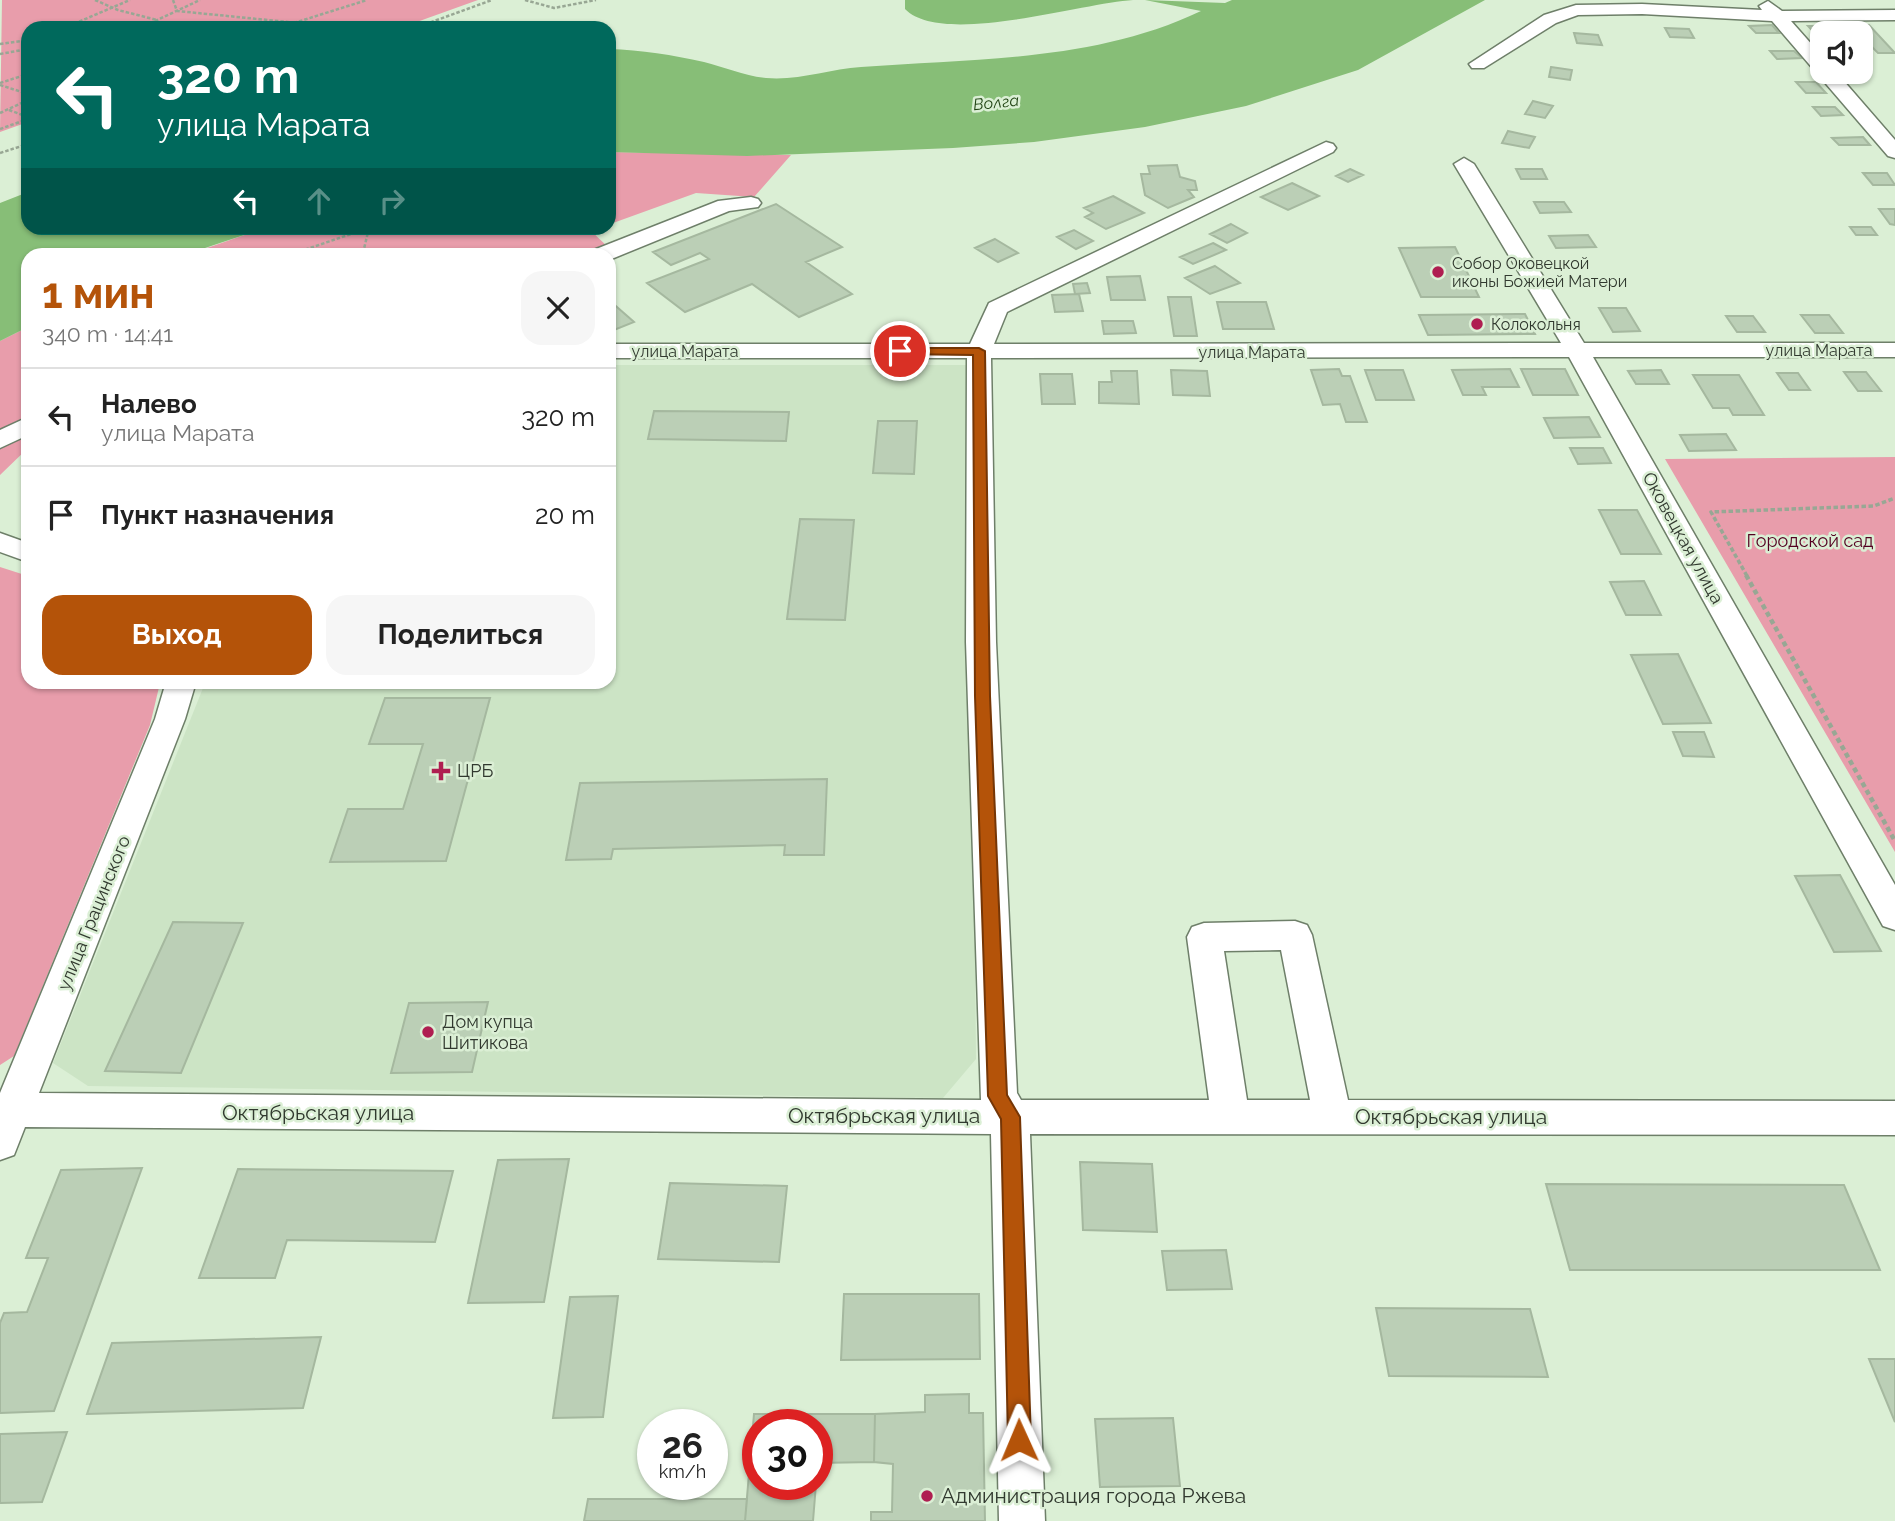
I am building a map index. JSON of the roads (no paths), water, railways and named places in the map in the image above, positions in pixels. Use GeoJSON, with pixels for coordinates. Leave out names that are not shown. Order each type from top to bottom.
{"type":"FeatureCollection","features":[{"type":"Feature","properties":{"kind":"street"},"geometry":{"type":"LineString","coordinates":[[1762,0],[1810,53]]}},
{"type":"Feature","properties":{"kind":"street"},"geometry":{"type":"LineString","coordinates":[[1478,64],[1549,19],[1576,10],[1642,9],[1778,16],[1895,15]]}},
{"type":"Feature","properties":{"kind":"street"},"geometry":{"type":"LineString","coordinates":[[1836,84],[1895,152]]}},
{"type":"Feature","properties":{"kind":"street"},"geometry":{"type":"LineString","coordinates":[[1022,1521],[1010,1117],[998,1096],[981,642],[979,351],[997,308],[1326,148]]}},
{"type":"Feature","properties":{"kind":"street","name":"Оковецкая улица"},"geometry":{"type":"LineString","coordinates":[[1464,164],[1578,352],[1895,916]]}},
{"type":"Feature","properties":{"kind":"street"},"geometry":{"type":"LineString","coordinates":[[616,249],[725,205],[751,203]]}},
{"type":"Feature","properties":{"kind":"street","name":"улица Марата"},"geometry":{"type":"LineString","coordinates":[[616,351],[1895,350]]}},
{"type":"Feature","properties":{"kind":"street"},"geometry":{"type":"LineString","coordinates":[[0,440],[21,429]]}},
{"type":"Feature","properties":{"kind":"street"},"geometry":{"type":"LineString","coordinates":[[0,542],[21,550]]}},
{"type":"Feature","properties":{"kind":"street","name":"улица Грацинского"},"geometry":{"type":"LineString","coordinates":[[4,1121],[170,719],[179,689]]}},
{"type":"Feature","properties":{"kind":"street"},"geometry":{"type":"LineString","coordinates":[[1231,1117],[1203,937],[1295,935],[1333,1117]]}},
{"type":"Feature","properties":{"kind":"street","name":"Октябрьская улица"},"geometry":{"type":"LineString","coordinates":[[4,1121],[1010,1117],[1895,1118]]}},
{"type":"Feature","properties":{"kind":"water"},"geometry":{"type":"Polygon","coordinates":[[[905,0],[1133,0],[1013,20],[949,24],[923,20],[905,9],[905,0]]]}},
{"type":"Feature","properties":{"kind":"water","name":"Волга"},"geometry":{"type":"Polygon","coordinates":[[[1145,0],[1225,3],[1232,0],[1485,0],[1358,70],[1246,106],[1145,127],[1034,142],[953,148],[747,156],[616,152],[616,50],[681,57],[758,77],[790,78],[849,68],[991,59],[1077,49],[1160,28],[1201,11],[1145,0]]]}},
{"type":"Feature","properties":{"kind":"water"},"geometry":{"type":"Polygon","coordinates":[[[21,195],[21,235],[244,235],[205,248],[21,248],[21,330],[0,341],[0,203],[21,195]]]}},
{"type":"Feature","properties":{"kind":"place","name":"Собор Оковецкой иконы Божией Матери"},"geometry":{"type":"Point","coordinates":[1438,272]}},
{"type":"Feature","properties":{"kind":"place","name":"Колокольня"},"geometry":{"type":"Point","coordinates":[1477,324]}},
{"type":"Feature","properties":{"kind":"place","name":"ЦРБ"},"geometry":{"type":"Point","coordinates":[441,771]}},
{"type":"Feature","properties":{"kind":"place","name":"Дом купца Шитикова"},"geometry":{"type":"Point","coordinates":[428,1032]}},
{"type":"Feature","properties":{"kind":"place","name":"Администрация города Ржева"},"geometry":{"type":"Point","coordinates":[927,1496]}},
{"type":"Feature","properties":{"kind":"park label","name":"Городской сад"},"geometry":{"type":"Point","coordinates":[1810,541]}}]}
